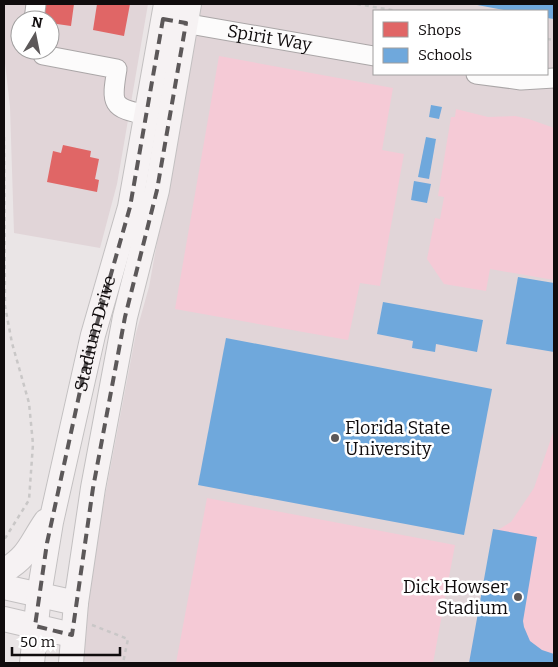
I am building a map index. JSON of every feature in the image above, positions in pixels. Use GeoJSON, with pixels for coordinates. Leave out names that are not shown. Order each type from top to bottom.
{"type":"FeatureCollection","features":[{"type":"Feature","properties":{"kind":"main road","name":"Stadium Drive"},"geometry":{"type":"LineString","coordinates":[[71,663],[78,620],[85,534],[120,343],[151,217],[158,117],[176,12]]}},
{"type":"Feature","properties":{"kind":"main road","name":"Stadium Drive"},"geometry":{"type":"LineString","coordinates":[[32,663],[39,595],[54,509],[93,335],[158,117]]}},
{"type":"Feature","properties":{"kind":"main road"},"geometry":{"type":"LineString","coordinates":[[4,571],[28,553],[54,509]]}},
{"type":"Feature","properties":{"kind":"main road"},"geometry":{"type":"LineString","coordinates":[[4,587],[39,595],[78,620]]}},
{"type":"Feature","properties":{"kind":"main road"},"geometry":{"type":"LineString","coordinates":[[4,619],[35,626],[78,620]]}},
{"type":"Feature","properties":{"kind":"street","name":"Spirit Way"},"geometry":{"type":"LineString","coordinates":[[176,12],[373,56]]}},
{"type":"Feature","properties":{"kind":"street"},"geometry":{"type":"LineString","coordinates":[[60,58],[116,69],[113,94],[117,104],[128,112],[158,117]]}},
{"type":"Feature","properties":{"kind":"street"},"geometry":{"type":"LineString","coordinates":[[484,75],[521,80],[554,78]]}},
{"type":"Feature","properties":{"kind":"path"},"geometry":{"type":"LineString","coordinates":[[357,4],[391,10]]}},
{"type":"Feature","properties":{"kind":"path"},"geometry":{"type":"LineString","coordinates":[[4,137],[5,306],[12,343],[29,404],[33,444],[30,500],[4,540]]}},
{"type":"Feature","properties":{"kind":"path"},"geometry":{"type":"LineString","coordinates":[[78,620],[128,639],[123,663]]}},
{"type":"Feature","properties":{"kind":"highlighted area"},"geometry":{"type":"Polygon","coordinates":[[[163,19],[186,23],[157,190],[125,317],[93,488],[72,635],[35,626],[47,543],[87,359],[130,207],[163,19]]]}},
{"type":"Feature","properties":{"kind":"shaded area"},"geometry":{"type":"Polygon","coordinates":[[[4,4],[148,4],[117,184],[100,248],[14,233],[10,107],[4,54],[4,4]]]}},
{"type":"Feature","properties":{"kind":"shaded area","name":"Florida State University"},"geometry":{"type":"Polygon","coordinates":[[[200,4],[554,4],[554,663],[83,663],[87,605],[96,543],[136,333],[149,287],[200,4]]]}},
{"type":"Feature","properties":{"kind":"shaded area"},"geometry":{"type":"Polygon","coordinates":[[[219,56],[393,88],[382,150],[404,154],[380,286],[360,283],[348,340],[175,309],[219,56]]]}},
{"type":"Feature","properties":{"kind":"shaded area"},"geometry":{"type":"Polygon","coordinates":[[[456,109],[488,117],[515,116],[554,128],[554,280],[490,269],[486,291],[444,284],[427,259],[435,218],[440,219],[444,197],[438,196],[451,117],[455,117],[456,109]]]}},
{"type":"Feature","properties":{"kind":"shaded area","name":"Dick Howser Stadium"},"geometry":{"type":"Polygon","coordinates":[[[554,430],[554,663],[469,663],[494,529],[498,530],[511,522],[534,488],[554,430]]]}},
{"type":"Feature","properties":{"kind":"shaded area"},"geometry":{"type":"Polygon","coordinates":[[[207,498],[455,545],[433,663],[176,663],[207,498]]]}},
{"type":"Feature","properties":{"kind":"building: Shops"},"geometry":{"type":"Polygon","coordinates":[[[45,4],[74,4],[71,26],[60,24],[60,10],[44,10],[45,4]]]}},
{"type":"Feature","properties":{"kind":"building: Shops"},"geometry":{"type":"Polygon","coordinates":[[[97,4],[130,4],[124,36],[93,30],[97,4]]]}},
{"type":"Feature","properties":{"kind":"building: Shops"},"geometry":{"type":"Polygon","coordinates":[[[63,145],[91,151],[90,157],[99,159],[95,179],[99,180],[97,192],[47,182],[53,151],[61,153],[63,145]]]}},
{"type":"Feature","properties":{"kind":"building: Schools"},"geometry":{"type":"Polygon","coordinates":[[[472,4],[554,4],[554,19],[548,18],[548,10],[504,10],[472,4]]]}},
{"type":"Feature","properties":{"kind":"building: Schools"},"geometry":{"type":"Polygon","coordinates":[[[431,105],[442,107],[439,119],[429,117],[431,105]]]}},
{"type":"Feature","properties":{"kind":"building: Schools"},"geometry":{"type":"Polygon","coordinates":[[[426,137],[436,139],[429,179],[418,177],[426,137]]]}},
{"type":"Feature","properties":{"kind":"building: Schools"},"geometry":{"type":"Polygon","coordinates":[[[414,181],[431,184],[427,203],[411,200],[414,181]]]}},
{"type":"Feature","properties":{"kind":"building: Schools"},"geometry":{"type":"Polygon","coordinates":[[[518,277],[554,283],[554,352],[506,344],[518,277]]]}},
{"type":"Feature","properties":{"kind":"building: Schools"},"geometry":{"type":"Polygon","coordinates":[[[383,302],[483,320],[477,352],[436,344],[435,352],[412,348],[413,341],[377,334],[383,302]]]}},
{"type":"Feature","properties":{"kind":"building: Schools"},"geometry":{"type":"Polygon","coordinates":[[[226,338],[492,389],[464,535],[198,485],[226,338]]]}},
{"type":"Feature","properties":{"kind":"building: Schools"},"geometry":{"type":"Polygon","coordinates":[[[493,529],[537,537],[523,621],[530,641],[542,650],[554,654],[554,663],[469,663],[493,529]]]}},
{"type":"Feature","properties":{"kind":"place","name":"Florida State University"},"geometry":{"type":"Point","coordinates":[335,438]}},
{"type":"Feature","properties":{"kind":"place","name":"Dick Howser Stadium"},"geometry":{"type":"Point","coordinates":[518,597]}}]}
